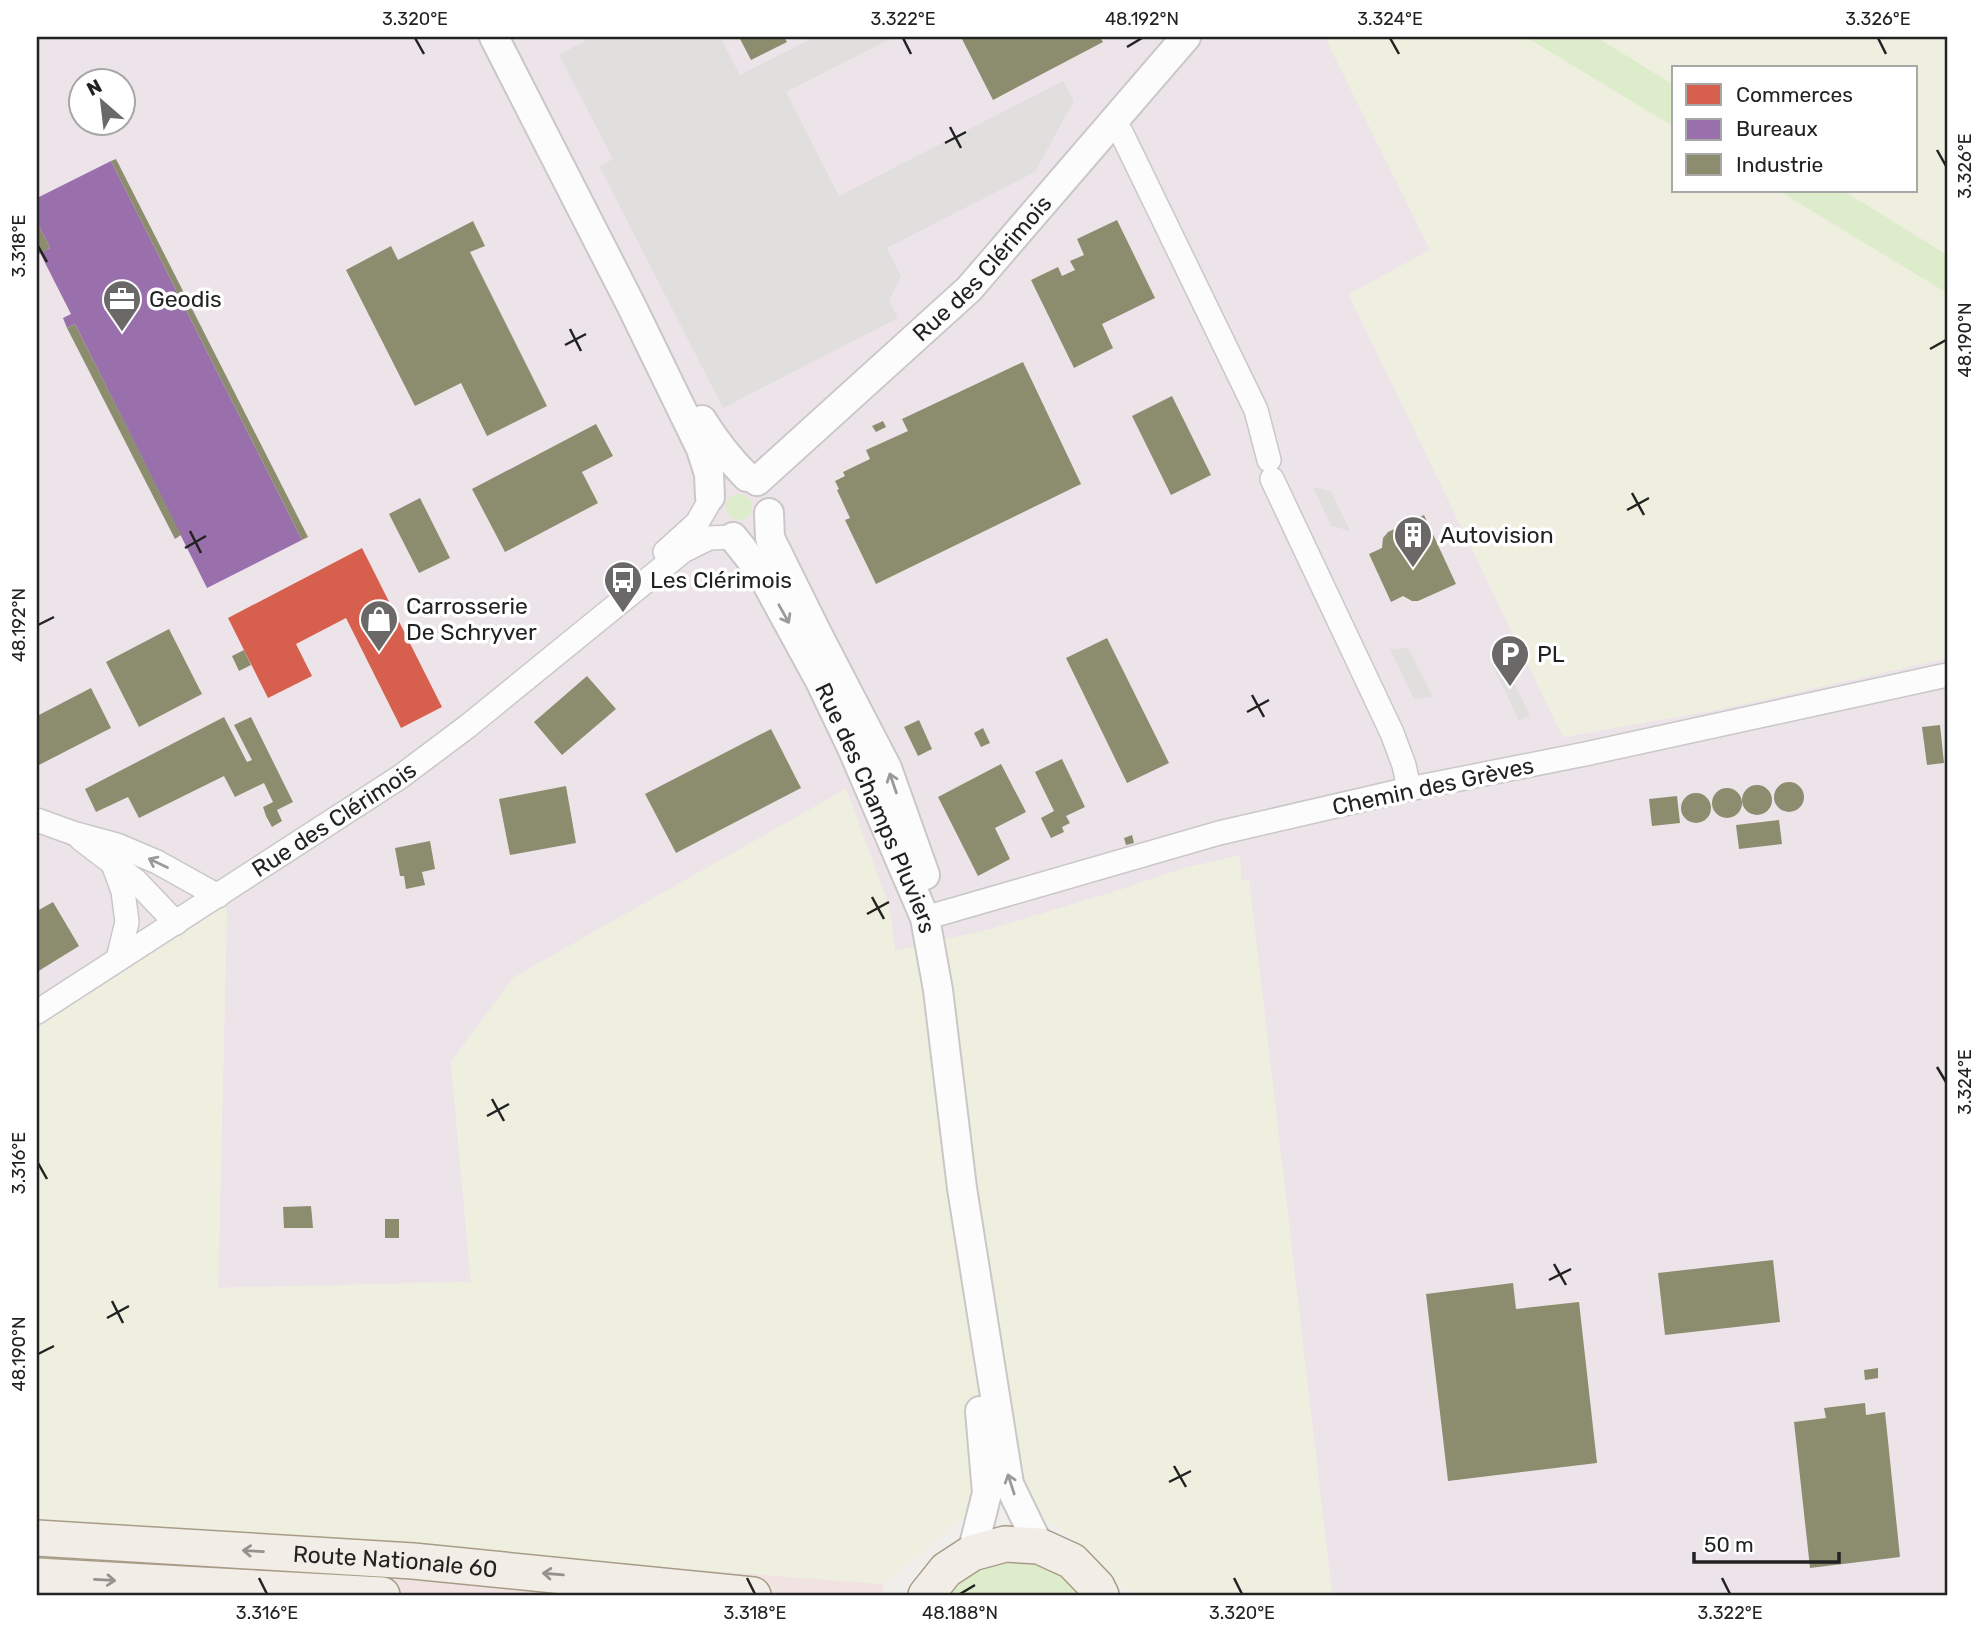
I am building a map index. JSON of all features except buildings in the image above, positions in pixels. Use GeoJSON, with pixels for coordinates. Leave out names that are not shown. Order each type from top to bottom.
{"type":"FeatureCollection","features":[{"type":"Feature","properties":{"kind":"main road","name":"Route Nationale 60"},"geometry":{"type":"LineString","coordinates":[[37,1538],[413,1561],[753,1595]]}},
{"type":"Feature","properties":{"kind":"main road"},"geometry":{"type":"LineString","coordinates":[[926,1595],[946,1570],[972,1553],[1005,1544],[1039,1546],[1072,1561],[1097,1587],[1101,1595]]}},
{"type":"Feature","properties":{"kind":"main road","name":"Route Nationale 60"},"geometry":{"type":"LineString","coordinates":[[37,1576],[382,1595]]}},
{"type":"Feature","properties":{"kind":"street"},"geometry":{"type":"LineString","coordinates":[[494,37],[701,449],[709,474],[708,511],[715,527],[723,534],[733,537],[753,534],[760,529],[769,513],[768,496],[715,442],[631,305]]}},
{"type":"Feature","properties":{"kind":"street","name":"Rue des Clérimois"},"geometry":{"type":"LineString","coordinates":[[752,479],[970,289],[1186,37]]}},
{"type":"Feature","properties":{"kind":"street"},"geometry":{"type":"LineString","coordinates":[[1112,125],[1121,132],[1256,410],[1270,469],[1392,733],[1404,765],[1409,789]]}},
{"type":"Feature","properties":{"kind":"street"},"geometry":{"type":"LineString","coordinates":[[709,500],[714,488],[728,477],[752,479]]}},
{"type":"Feature","properties":{"kind":"street","name":"Rue des Clérimois"},"geometry":{"type":"LineString","coordinates":[[540,668],[697,523],[709,500]]}},
{"type":"Feature","properties":{"kind":"street","name":"Rue des Champs Pluviers"},"geometry":{"type":"LineString","coordinates":[[769,513],[771,538],[887,768],[930,890],[925,918]]}},
{"type":"Feature","properties":{"kind":"street","name":"Rue des Clérimois"},"geometry":{"type":"LineString","coordinates":[[37,1012],[400,777],[468,726],[683,551],[709,538],[733,537]]}},
{"type":"Feature","properties":{"kind":"street","name":"Rue des Champs Pluviers"},"geometry":{"type":"LineString","coordinates":[[733,537],[760,571],[820,681],[852,748],[925,918]]}},
{"type":"Feature","properties":{"kind":"street","name":"Chemin des Grèves"},"geometry":{"type":"LineString","coordinates":[[925,918],[1219,833],[1409,789],[1585,754],[1947,675]]}},
{"type":"Feature","properties":{"kind":"street"},"geometry":{"type":"LineString","coordinates":[[37,820],[117,845],[157,862],[218,896]]}},
{"type":"Feature","properties":{"kind":"street"},"geometry":{"type":"LineString","coordinates":[[73,833],[136,881],[176,923]]}},
{"type":"Feature","properties":{"kind":"street"},"geometry":{"type":"LineString","coordinates":[[113,864],[123,891],[127,922],[118,959]]}},
{"type":"Feature","properties":{"kind":"street"},"geometry":{"type":"LineString","coordinates":[[925,918],[938,990],[962,1188],[1009,1484],[1039,1546]]}},
{"type":"Feature","properties":{"kind":"street"},"geometry":{"type":"LineString","coordinates":[[962,1188],[987,1493],[972,1553]]}},
{"type":"Feature","properties":{"kind":"shaded area"},"geometry":{"type":"Polygon","coordinates":[[[37,37],[1325,37],[1431,250],[1349,295],[1563,737],[1721,709],[1947,658],[1947,1595],[1332,1595],[1249,880],[1241,881],[1240,855],[1181,869],[991,929],[895,951],[889,906],[846,789],[513,978],[451,1062],[471,1282],[218,1288],[227,905],[37,1028],[37,37]]]}},
{"type":"Feature","properties":{"kind":"shaded area"},"geometry":{"type":"Polygon","coordinates":[[[592,37],[720,37],[740,75],[815,37],[894,37],[786,92],[839,196],[1063,81],[1074,101],[1035,172],[887,248],[901,276],[889,301],[898,318],[723,408],[599,166],[613,159],[559,55],[592,37]]]}},
{"type":"Feature","properties":{"kind":"shaded area"},"geometry":{"type":"Polygon","coordinates":[[[1313,487],[1331,491],[1350,531],[1331,526],[1313,487]]]}},
{"type":"Feature","properties":{"kind":"shaded area"},"geometry":{"type":"Polygon","coordinates":[[[1408,648],[1433,697],[1414,699],[1390,649],[1408,648]]]}},
{"type":"Feature","properties":{"kind":"shaded area","name":"PL"},"geometry":{"type":"Polygon","coordinates":[[[1501,655],[1530,716],[1519,721],[1490,660],[1501,655]]]}},
{"type":"Feature","properties":{"kind":"shaded area"},"geometry":{"type":"Polygon","coordinates":[[[205,1532],[883,1584],[884,1595],[202,1595],[205,1532]]]}},
{"type":"Feature","properties":{"kind":"green space"},"geometry":{"type":"Polygon","coordinates":[[[1325,37],[1947,37],[1947,658],[1721,709],[1563,737],[1349,294],[1430,250],[1325,37]]]}},
{"type":"Feature","properties":{"kind":"green space"},"geometry":{"type":"Polygon","coordinates":[[[1526,37],[1596,37],[1672,84],[1672,126],[1526,37]]]}},
{"type":"Feature","properties":{"kind":"green space"},"geometry":{"type":"Polygon","coordinates":[[[1781,192],[1846,192],[1947,255],[1947,293],[1781,192]]]}},
{"type":"Feature","properties":{"kind":"green space"},"geometry":{"type":"Polygon","coordinates":[[[739,494],[749,497],[752,507],[749,517],[739,520],[729,517],[726,507],[729,497],[739,494]]]}},
{"type":"Feature","properties":{"kind":"green space"},"geometry":{"type":"Polygon","coordinates":[[[846,789],[889,906],[895,951],[991,929],[1181,869],[1240,855],[1241,881],[1249,880],[1332,1595],[1134,1595],[1068,1535],[1011,1496],[968,1513],[883,1584],[205,1532],[202,1595],[37,1595],[37,1028],[227,905],[218,1288],[471,1282],[451,1062],[513,978],[846,789]]]}},
{"type":"Feature","properties":{"kind":"green space"},"geometry":{"type":"Polygon","coordinates":[[[999,1557],[1058,1566],[1087,1595],[943,1595],[949,1585],[999,1557]]]}},
{"type":"Feature","properties":{"kind":"place","name":"Geodis"},"geometry":{"type":"Point","coordinates":[122,333]}},
{"type":"Feature","properties":{"kind":"place","name":"Autovision"},"geometry":{"type":"Point","coordinates":[1413,569]}},
{"type":"Feature","properties":{"kind":"place","name":"Les Clérimois"},"geometry":{"type":"Point","coordinates":[623,614]}},
{"type":"Feature","properties":{"kind":"place","name":"Carrosserie De Schryver"},"geometry":{"type":"Point","coordinates":[379,653]}},
{"type":"Feature","properties":{"kind":"place","name":"PL"},"geometry":{"type":"Point","coordinates":[1510,688]}}]}
